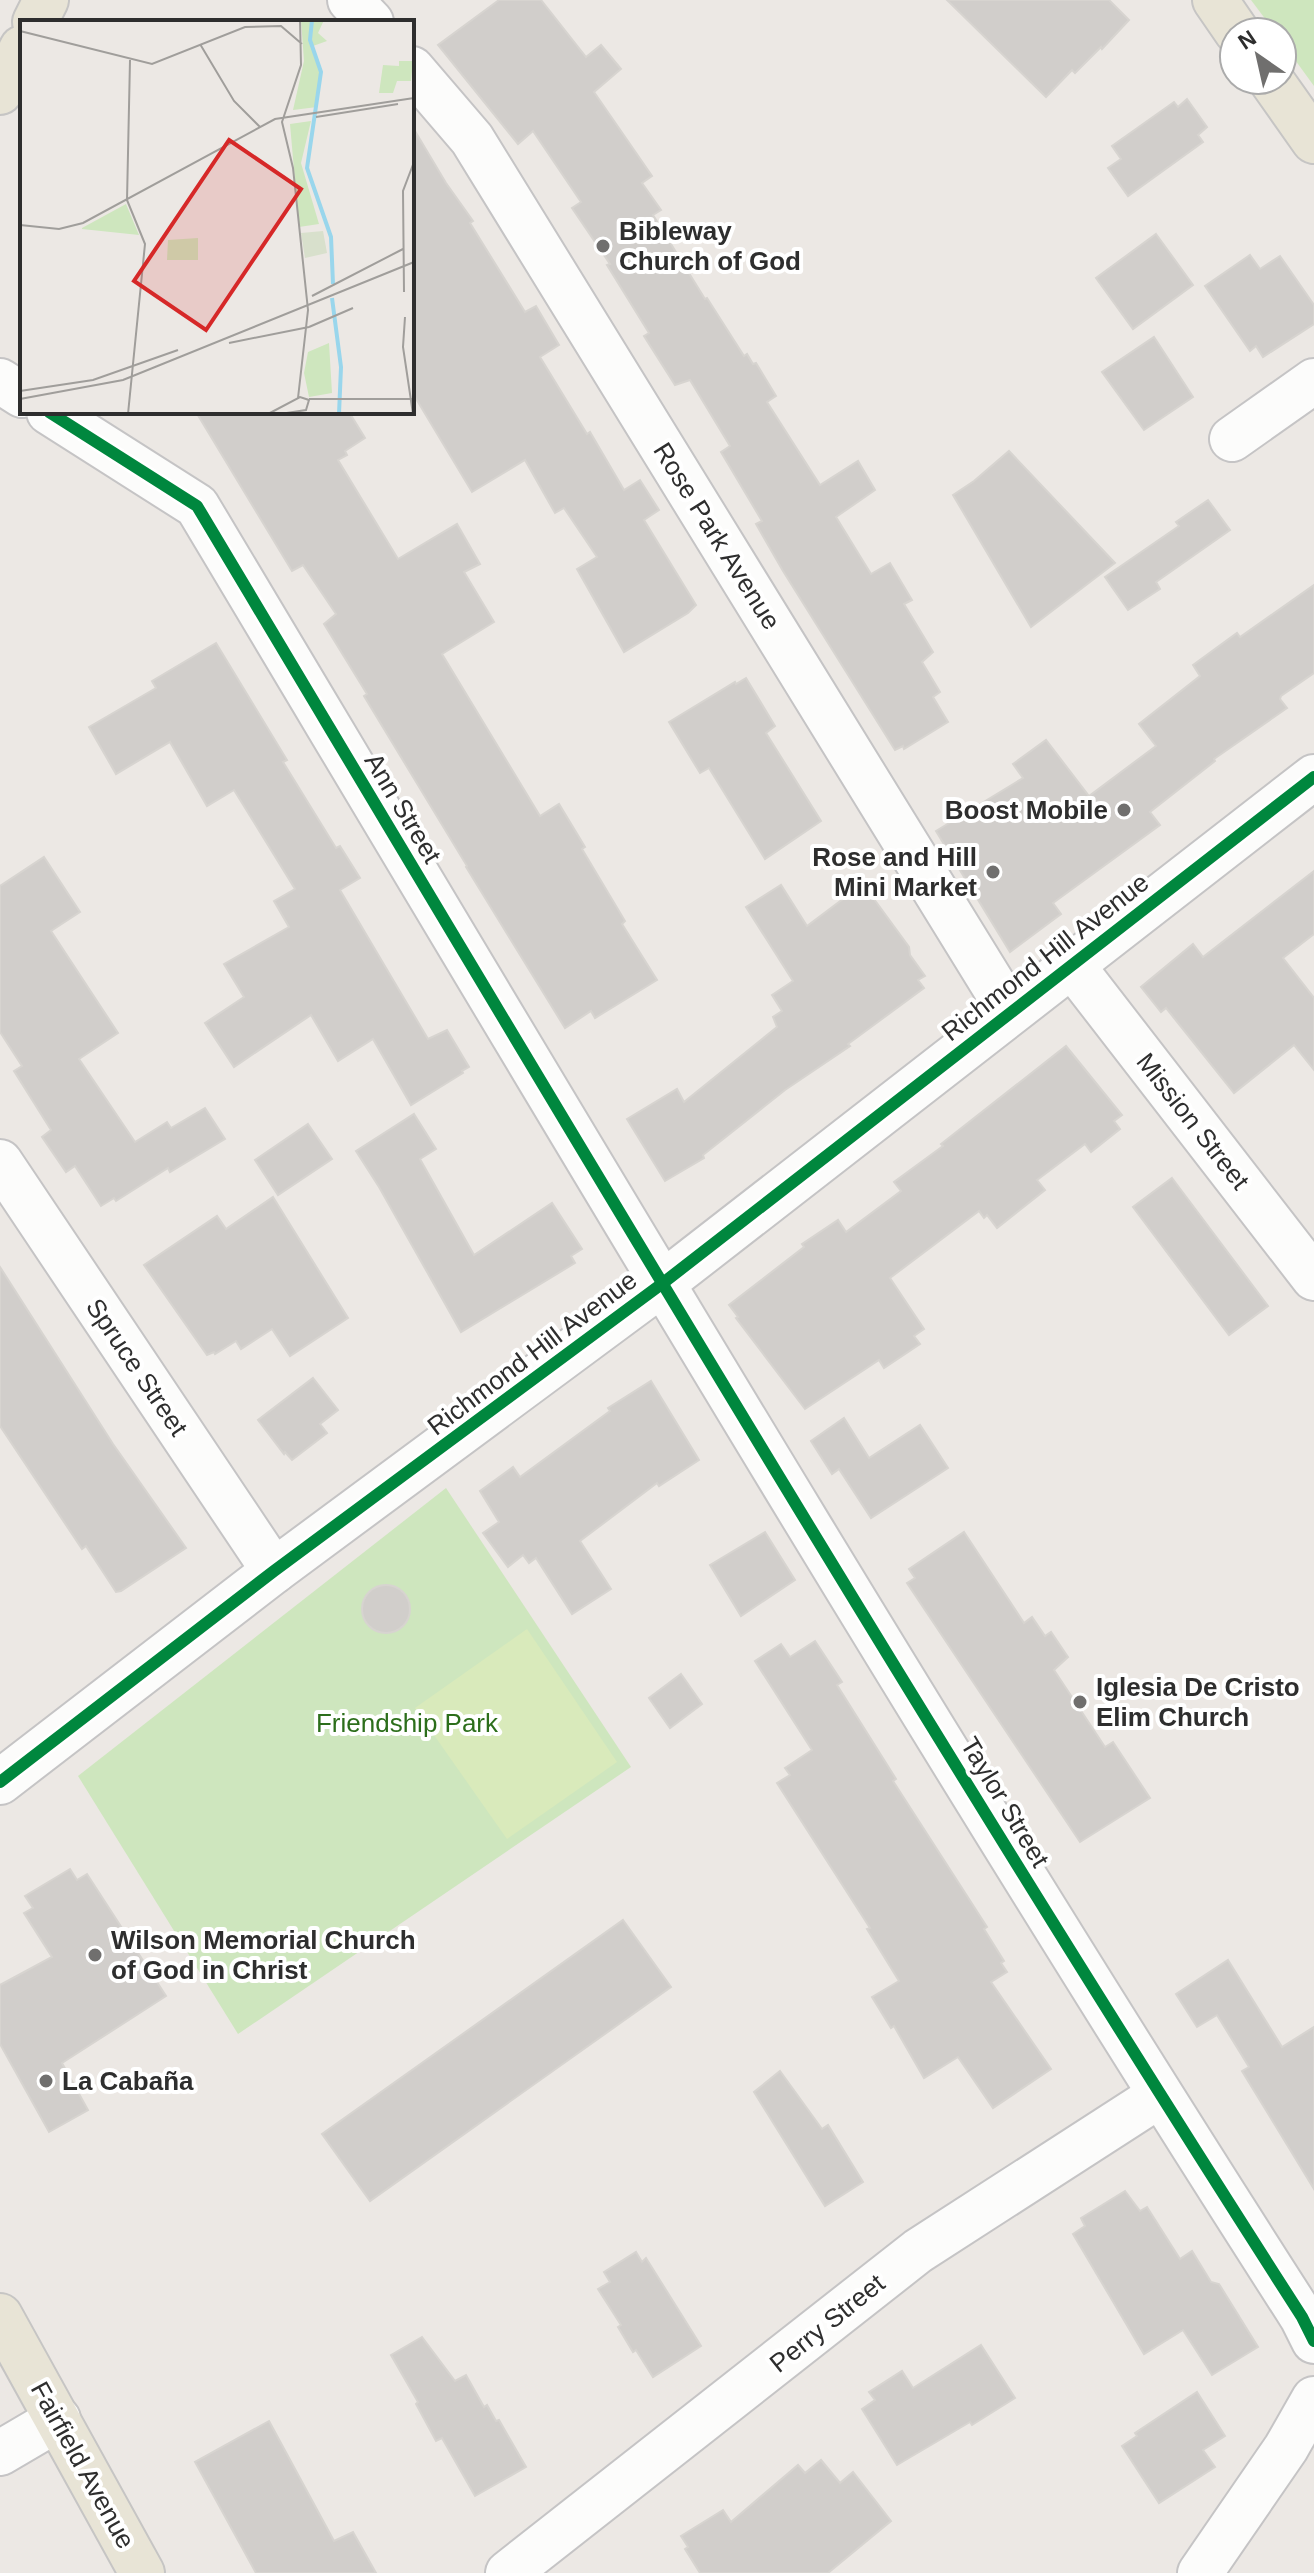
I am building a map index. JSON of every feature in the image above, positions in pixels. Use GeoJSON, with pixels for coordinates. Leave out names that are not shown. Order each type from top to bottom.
{"type":"FeatureCollection","features":[{"type":"Feature","properties":{"kind":"main road"},"geometry":{"type":"LineString","coordinates":[[36,20],[46,0]]}},
{"type":"Feature","properties":{"kind":"main road"},"geometry":{"type":"LineString","coordinates":[[0,92],[20,52]]}},
{"type":"Feature","properties":{"kind":"main road"},"geometry":{"type":"LineString","coordinates":[[1282,96],[1314,141]]}},
{"type":"Feature","properties":{"kind":"main road","name":"Fairfield Avenue"},"geometry":{"type":"LineString","coordinates":[[0,2316],[142,2573]]}},
{"type":"Feature","properties":{"kind":"street"},"geometry":{"type":"LineString","coordinates":[[350,0],[369,20]]}},
{"type":"Feature","properties":{"kind":"street","name":"Rose Park Avenue"},"geometry":{"type":"LineString","coordinates":[[414,71],[472,139],[1010,1012]]}},
{"type":"Feature","properties":{"kind":"street"},"geometry":{"type":"LineString","coordinates":[[0,381],[20,394]]}},
{"type":"Feature","properties":{"kind":"street"},"geometry":{"type":"LineString","coordinates":[[1232,439],[1314,381]]}},
{"type":"Feature","properties":{"kind":"street","name":"Ann Street"},"geometry":{"type":"LineString","coordinates":[[52,414],[197,506],[663,1283]]}},
{"type":"Feature","properties":{"kind":"street","name":"Richmond Hill Avenue"},"geometry":{"type":"LineString","coordinates":[[0,1782],[274,1571],[663,1283],[1314,777]]}},
{"type":"Feature","properties":{"kind":"street","name":"Mission Street"},"geometry":{"type":"LineString","coordinates":[[1071,964],[1314,1278]]}},
{"type":"Feature","properties":{"kind":"street","name":"Spruce Street"},"geometry":{"type":"LineString","coordinates":[[0,1162],[274,1571]]}},
{"type":"Feature","properties":{"kind":"street","name":"Taylor Street"},"geometry":{"type":"LineString","coordinates":[[663,1283],[1314,2341]]}},
{"type":"Feature","properties":{"kind":"street","name":"Perry Street"},"geometry":{"type":"LineString","coordinates":[[508,2573],[918,2251],[1160,2095]]}},
{"type":"Feature","properties":{"kind":"street"},"geometry":{"type":"LineString","coordinates":[[1200,2573],[1286,2448],[1314,2399]]}},
{"type":"Feature","properties":{"kind":"street"},"geometry":{"type":"LineString","coordinates":[[0,2453],[58,2419]]}},
{"type":"Feature","properties":{"kind":"green space"},"geometry":{"type":"Polygon","coordinates":[[[1251,0],[1314,0],[1314,86],[1298,64],[1298,16],[1263,16],[1251,0]]]}},
{"type":"Feature","properties":{"kind":"green space","name":"Friendship Park"},"geometry":{"type":"Polygon","coordinates":[[[446,1488],[631,1767],[238,2034],[78,1776],[446,1488]]]}},
{"type":"Feature","properties":{"kind":"green space"},"geometry":{"type":"Polygon","coordinates":[[[527,1629],[617,1762],[507,1839],[415,1708],[527,1629]]]}},
{"type":"Feature","properties":{"kind":"building"},"geometry":{"type":"Polygon","coordinates":[[[499,0],[541,0],[586,57],[601,45],[621,69],[594,92],[652,176],[642,183],[661,210],[653,215],[744,356],[747,354],[753,364],[756,363],[776,396],[767,402],[820,485],[858,461],[875,490],[836,517],[871,574],[890,563],[912,600],[904,604],[933,652],[922,662],[940,692],[933,697],[948,722],[904,749],[903,746],[895,750],[783,571],[756,524],[762,521],[721,452],[730,446],[690,380],[675,385],[644,336],[649,333],[607,265],[610,264],[572,208],[581,202],[533,131],[518,144],[438,45],[499,0]]]}},
{"type":"Feature","properties":{"kind":"building"},"geometry":{"type":"Polygon","coordinates":[[[947,0],[1109,0],[1129,20],[1102,49],[1075,73],[1072,70],[1046,97],[947,0]]]}},
{"type":"Feature","properties":{"kind":"building"},"geometry":{"type":"Polygon","coordinates":[[[1187,99],[1207,127],[1198,135],[1203,142],[1128,196],[1108,168],[1121,159],[1112,146],[1174,102],[1178,107],[1187,99]]]}},
{"type":"Feature","properties":{"kind":"building"},"geometry":{"type":"Polygon","coordinates":[[[414,129],[473,221],[470,223],[525,312],[536,306],[559,345],[540,357],[587,434],[590,432],[624,490],[640,480],[659,510],[644,520],[696,605],[624,652],[577,569],[597,557],[564,508],[555,513],[525,460],[472,492],[414,395],[414,129]]]}},
{"type":"Feature","properties":{"kind":"building"},"geometry":{"type":"Polygon","coordinates":[[[1156,234],[1193,285],[1133,329],[1096,278],[1156,234]]]}},
{"type":"Feature","properties":{"kind":"building"},"geometry":{"type":"Polygon","coordinates":[[[1250,255],[1260,269],[1280,256],[1314,305],[1314,324],[1263,357],[1256,346],[1250,351],[1205,286],[1250,255]]]}},
{"type":"Feature","properties":{"kind":"building"},"geometry":{"type":"Polygon","coordinates":[[[1154,337],[1193,397],[1144,430],[1102,372],[1154,337]]]}},
{"type":"Feature","properties":{"kind":"building"},"geometry":{"type":"Polygon","coordinates":[[[197,414],[350,414],[365,438],[345,451],[347,455],[338,460],[398,559],[457,524],[480,564],[464,572],[494,622],[442,654],[540,816],[559,804],[625,921],[622,924],[657,980],[595,1018],[591,1011],[565,1028],[466,867],[324,624],[336,614],[303,565],[292,571],[197,414]]]}},
{"type":"Feature","properties":{"kind":"building"},"geometry":{"type":"Polygon","coordinates":[[[1009,451],[1115,563],[1031,627],[953,495],[1009,451]]]}},
{"type":"Feature","properties":{"kind":"building"},"geometry":{"type":"Polygon","coordinates":[[[1208,500],[1230,530],[1156,582],[1160,589],[1128,610],[1105,577],[1179,526],[1176,522],[1208,500]]]}},
{"type":"Feature","properties":{"kind":"building"},"geometry":{"type":"Polygon","coordinates":[[[1314,585],[1314,673],[1281,696],[1287,708],[1214,759],[1150,812],[1160,825],[1053,903],[1061,914],[1010,952],[936,831],[1023,778],[1013,764],[1046,740],[1089,796],[1156,746],[1139,724],[1200,676],[1193,665],[1237,633],[1240,637],[1314,585]]]}},
{"type":"Feature","properties":{"kind":"building"},"geometry":{"type":"Polygon","coordinates":[[[216,643],[287,760],[283,762],[336,848],[340,846],[360,878],[340,890],[428,1039],[447,1030],[469,1067],[411,1105],[373,1039],[338,1061],[311,1015],[234,1067],[205,1023],[244,997],[224,964],[289,927],[274,901],[295,889],[234,790],[207,806],[170,742],[116,774],[89,727],[156,688],[152,681],[216,643]]]}},
{"type":"Feature","properties":{"kind":"building"},"geometry":{"type":"Polygon","coordinates":[[[746,678],[775,726],[766,733],[821,821],[765,859],[709,768],[700,773],[669,722],[746,678]]]}},
{"type":"Feature","properties":{"kind":"building"},"geometry":{"type":"Polygon","coordinates":[[[44,857],[80,912],[51,931],[118,1033],[79,1059],[135,1142],[167,1122],[171,1128],[205,1108],[225,1139],[170,1172],[168,1168],[116,1201],[114,1198],[101,1206],[75,1166],[66,1172],[42,1137],[51,1130],[14,1071],[22,1066],[0,1032],[0,886],[44,857]]]}},
{"type":"Feature","properties":{"kind":"building"},"geometry":{"type":"Polygon","coordinates":[[[1314,871],[1314,934],[1283,958],[1314,998],[1314,1070],[1294,1045],[1234,1093],[1166,1008],[1161,1012],[1141,987],[1193,944],[1203,957],[1314,871]]]}},
{"type":"Feature","properties":{"kind":"building"},"geometry":{"type":"Polygon","coordinates":[[[863,884],[909,947],[910,955],[925,976],[918,980],[924,988],[848,1044],[850,1046],[785,1090],[703,1155],[704,1158],[665,1181],[627,1119],[677,1089],[684,1102],[777,1027],[773,1017],[782,1011],[772,995],[793,981],[746,907],[781,885],[807,926],[863,884]]]}},
{"type":"Feature","properties":{"kind":"building"},"geometry":{"type":"Polygon","coordinates":[[[1066,1046],[1122,1115],[1114,1121],[1120,1129],[1091,1152],[1085,1144],[1037,1180],[1045,1190],[997,1228],[987,1215],[984,1218],[979,1211],[890,1278],[924,1329],[914,1336],[920,1344],[884,1368],[879,1360],[805,1409],[729,1305],[804,1247],[802,1244],[838,1220],[846,1232],[901,1191],[894,1182],[1066,1046]]]}},
{"type":"Feature","properties":{"kind":"building"},"geometry":{"type":"Polygon","coordinates":[[[414,1114],[436,1149],[420,1159],[474,1255],[552,1203],[582,1249],[571,1256],[575,1263],[461,1332],[356,1151],[414,1114]]]}},
{"type":"Feature","properties":{"kind":"building"},"geometry":{"type":"Polygon","coordinates":[[[308,1124],[332,1159],[278,1195],[255,1160],[308,1124]]]}},
{"type":"Feature","properties":{"kind":"building"},"geometry":{"type":"Polygon","coordinates":[[[1172,1178],[1268,1306],[1229,1335],[1133,1207],[1172,1178]]]}},
{"type":"Feature","properties":{"kind":"building"},"geometry":{"type":"Polygon","coordinates":[[[273,1197],[348,1318],[290,1356],[272,1329],[241,1349],[236,1341],[215,1354],[207,1355],[144,1265],[217,1216],[226,1229],[273,1197]]]}},
{"type":"Feature","properties":{"kind":"building"},"geometry":{"type":"Polygon","coordinates":[[[0,1267],[113,1444],[186,1548],[121,1591],[116,1592],[86,1546],[82,1549],[0,1426],[0,1267]]]}},
{"type":"Feature","properties":{"kind":"building"},"geometry":{"type":"Polygon","coordinates":[[[313,1378],[338,1410],[320,1424],[327,1433],[292,1460],[258,1420],[313,1378]]]}},
{"type":"Feature","properties":{"kind":"building"},"geometry":{"type":"Polygon","coordinates":[[[651,1381],[699,1460],[659,1486],[657,1483],[580,1541],[611,1589],[572,1614],[536,1558],[529,1563],[523,1555],[508,1567],[483,1533],[499,1522],[480,1491],[513,1467],[520,1477],[610,1411],[608,1408],[651,1381]]]}},
{"type":"Feature","properties":{"kind":"building"},"geometry":{"type":"Polygon","coordinates":[[[844,1418],[869,1458],[920,1425],[948,1468],[871,1518],[839,1469],[832,1474],[811,1441],[844,1418]]]}},
{"type":"Feature","properties":{"kind":"building"},"geometry":{"type":"Polygon","coordinates":[[[765,1532],[795,1580],[741,1616],[710,1565],[765,1532]]]}},
{"type":"Feature","properties":{"kind":"building"},"geometry":{"type":"Polygon","coordinates":[[[964,1532],[1024,1623],[1032,1617],[1045,1636],[1051,1632],[1068,1657],[1054,1670],[1105,1747],[1113,1742],[1150,1798],[1080,1842],[907,1583],[915,1578],[909,1569],[964,1532]]]}},
{"type":"Feature","properties":{"kind":"building"},"geometry":{"type":"Polygon","coordinates":[[[386,1585],[395,1586],[403,1592],[409,1600],[409,1618],[403,1626],[395,1632],[386,1633],[377,1632],[369,1626],[363,1618],[362,1609],[363,1600],[369,1592],[377,1586],[386,1585]]]}},
{"type":"Feature","properties":{"kind":"building"},"geometry":{"type":"Polygon","coordinates":[[[815,1641],[842,1682],[837,1685],[896,1779],[893,1781],[987,1927],[984,1929],[1004,1961],[1001,1963],[1007,1972],[991,1982],[1051,2069],[993,2108],[958,2057],[924,2078],[894,2026],[891,2028],[872,1997],[899,1981],[867,1929],[870,1928],[777,1783],[790,1775],[785,1768],[812,1750],[755,1661],[781,1644],[790,1657],[815,1641]]]}},
{"type":"Feature","properties":{"kind":"building"},"geometry":{"type":"Polygon","coordinates":[[[681,1674],[702,1704],[670,1728],[649,1698],[681,1674]]]}},
{"type":"Feature","properties":{"kind":"building"},"geometry":{"type":"Polygon","coordinates":[[[70,1869],[77,1880],[87,1874],[166,1996],[62,2063],[88,2110],[49,2132],[0,2044],[0,1985],[52,1957],[24,1913],[33,1908],[25,1896],[70,1869]]]}},
{"type":"Feature","properties":{"kind":"building"},"geometry":{"type":"Polygon","coordinates":[[[623,1920],[671,1987],[370,2201],[322,2134],[623,1920]]]}},
{"type":"Feature","properties":{"kind":"building"},"geometry":{"type":"Polygon","coordinates":[[[1228,1960],[1282,2047],[1314,2027],[1314,2189],[1242,2071],[1249,2067],[1217,2015],[1197,2027],[1176,1994],[1228,1960]]]}},
{"type":"Feature","properties":{"kind":"building"},"geometry":{"type":"Polygon","coordinates":[[[780,2071],[822,2129],[828,2125],[863,2182],[825,2206],[754,2092],[780,2071]]]}},
{"type":"Feature","properties":{"kind":"building"},"geometry":{"type":"Polygon","coordinates":[[[1125,2191],[1140,2211],[1147,2207],[1180,2259],[1192,2251],[1211,2282],[1219,2284],[1258,2347],[1212,2375],[1183,2330],[1144,2354],[1073,2234],[1085,2226],[1081,2218],[1125,2191]]]}},
{"type":"Feature","properties":{"kind":"building"},"geometry":{"type":"Polygon","coordinates":[[[636,2252],[642,2262],[646,2258],[701,2346],[653,2377],[636,2350],[633,2352],[618,2327],[621,2325],[598,2289],[610,2282],[604,2272],[636,2252]]]}},
{"type":"Feature","properties":{"kind":"building"},"geometry":{"type":"Polygon","coordinates":[[[422,2337],[455,2381],[466,2375],[484,2407],[487,2405],[496,2421],[499,2420],[526,2467],[475,2496],[442,2438],[436,2441],[391,2355],[422,2337]]]}},
{"type":"Feature","properties":{"kind":"building"},"geometry":{"type":"Polygon","coordinates":[[[981,2345],[1015,2398],[897,2465],[862,2409],[875,2400],[869,2392],[902,2371],[913,2388],[981,2345]]]}},
{"type":"Feature","properties":{"kind":"building"},"geometry":{"type":"Polygon","coordinates":[[[1197,2392],[1225,2436],[1203,2450],[1215,2467],[1159,2503],[1122,2446],[1137,2436],[1135,2433],[1197,2392]]]}},
{"type":"Feature","properties":{"kind":"building"},"geometry":{"type":"Polygon","coordinates":[[[269,2421],[334,2541],[353,2532],[376,2573],[256,2573],[195,2462],[269,2421]]]}},
{"type":"Feature","properties":{"kind":"building"},"geometry":{"type":"Polygon","coordinates":[[[821,2460],[840,2483],[853,2472],[891,2521],[828,2573],[700,2573],[681,2536],[723,2510],[731,2522],[798,2465],[805,2473],[821,2460]]]}},
{"type":"Feature","properties":{"kind":"cycle path"},"geometry":{"type":"LineString","coordinates":[[52,414],[197,506],[880,1643],[1302,2317],[1314,2341]]}},
{"type":"Feature","properties":{"kind":"cycle path"},"geometry":{"type":"LineString","coordinates":[[0,1782],[274,1571],[663,1283],[1314,777]]}},
{"type":"Feature","properties":{"kind":"place","name":"Bibleway Church of God"},"geometry":{"type":"Point","coordinates":[603,246]}},
{"type":"Feature","properties":{"kind":"place","name":"Boost Mobile"},"geometry":{"type":"Point","coordinates":[1124,810]}},
{"type":"Feature","properties":{"kind":"place","name":"Rose and Hill Mini Market"},"geometry":{"type":"Point","coordinates":[993,872]}},
{"type":"Feature","properties":{"kind":"place","name":"Iglesia De Cristo Elim Church"},"geometry":{"type":"Point","coordinates":[1080,1702]}},
{"type":"Feature","properties":{"kind":"place","name":"Wilson Memorial Church of God in Christ"},"geometry":{"type":"Point","coordinates":[95,1955]}},
{"type":"Feature","properties":{"kind":"place","name":"La Cabaña"},"geometry":{"type":"Point","coordinates":[46,2081]}}]}
